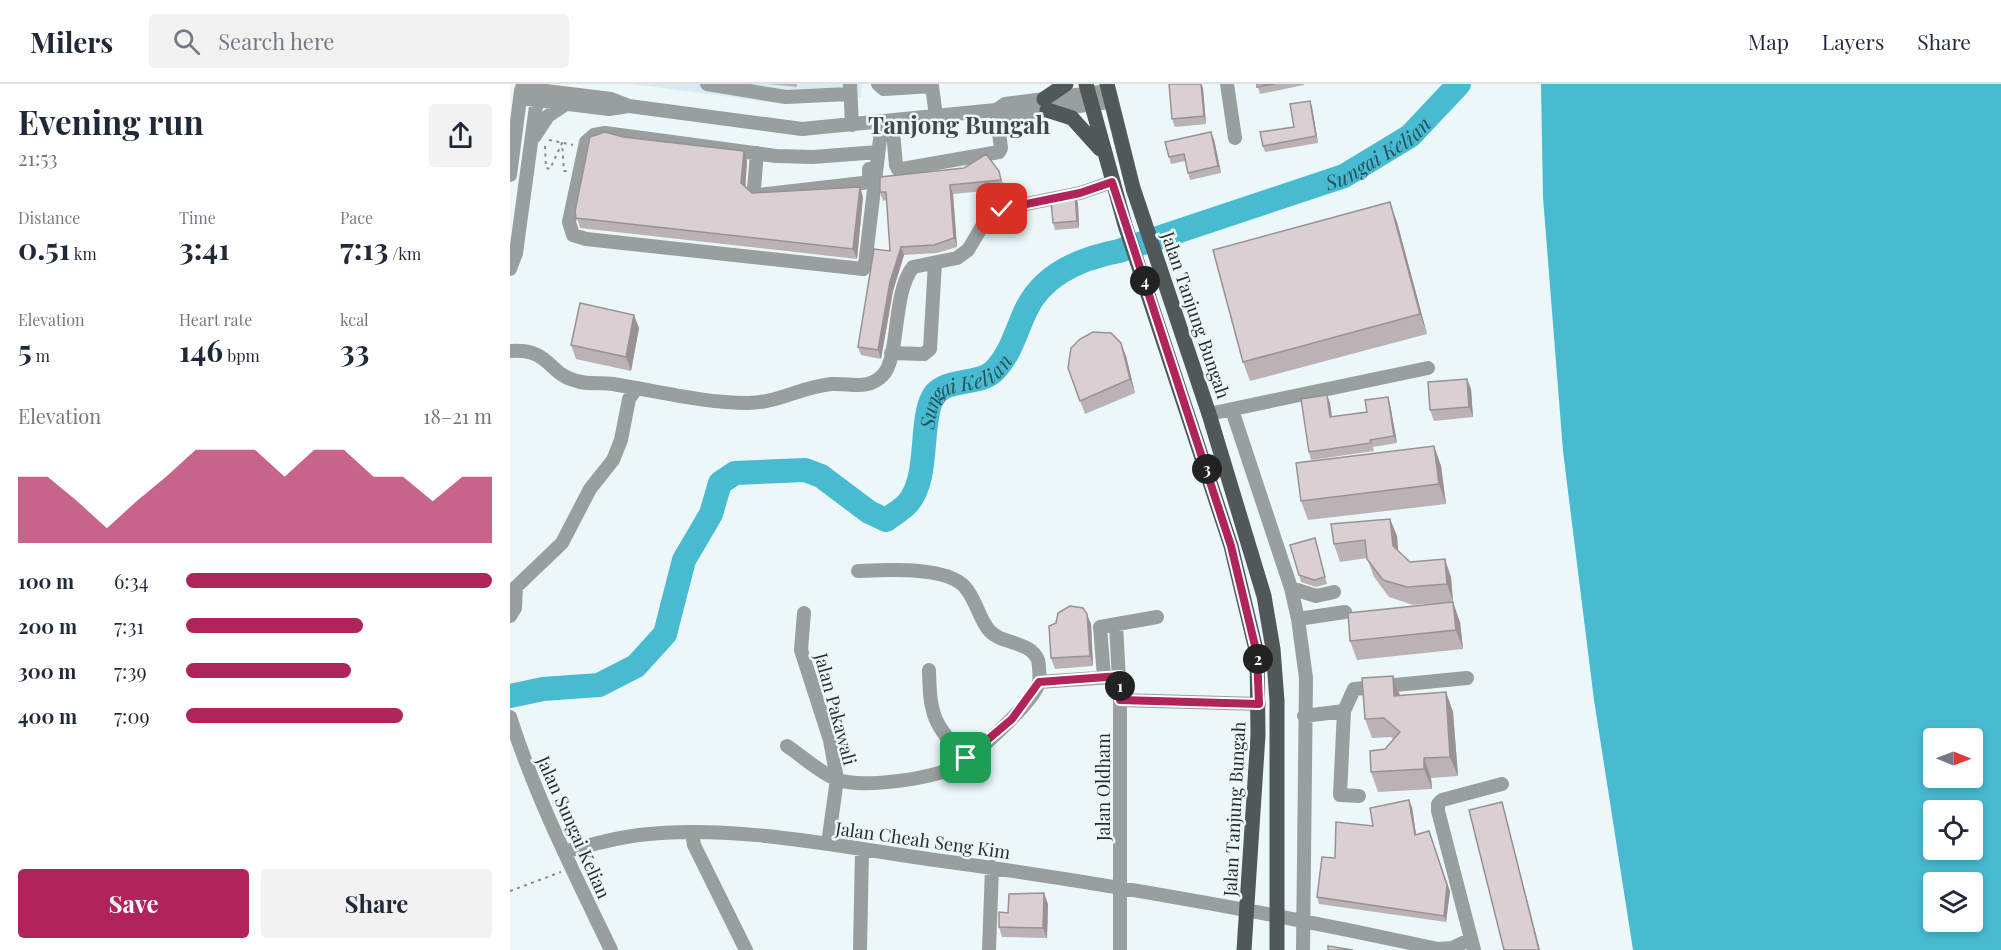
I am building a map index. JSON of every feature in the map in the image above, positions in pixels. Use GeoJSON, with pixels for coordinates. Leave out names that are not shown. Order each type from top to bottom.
{"type":"FeatureCollection","features":[{"type":"Feature","properties":{"kind":"main road"},"geometry":{"type":"LineString","coordinates":[[1066,84],[1045,104],[1072,118],[1105,156]]}},
{"type":"Feature","properties":{"kind":"main road","name":"Jalan Tanjung Bungah"},"geometry":{"type":"LineString","coordinates":[[1108,92],[1143,218],[1209,414],[1264,596],[1273,649],[1277,701],[1277,950]]}},
{"type":"Feature","properties":{"kind":"main road","name":"Jalan Tanjung Bungah"},"geometry":{"type":"LineString","coordinates":[[1088,94],[1125,225],[1245,594],[1257,654],[1259,704],[1244,950]]}},
{"type":"Feature","properties":{"kind":"street"},"geometry":{"type":"LineString","coordinates":[[556,84],[569,99]]}},
{"type":"Feature","properties":{"kind":"street"},"geometry":{"type":"LineString","coordinates":[[703,84],[786,97],[850,89],[852,125]]}},
{"type":"Feature","properties":{"kind":"street"},"geometry":{"type":"LineString","coordinates":[[878,84],[885,89],[939,85],[936,117]]}},
{"type":"Feature","properties":{"kind":"street"},"geometry":{"type":"LineString","coordinates":[[1227,84],[1234,138]]}},
{"type":"Feature","properties":{"kind":"street"},"geometry":{"type":"LineString","coordinates":[[510,175],[522,90],[538,91],[609,109],[629,106],[777,128],[826,129],[996,110],[1007,115],[1088,94],[1108,92]]}},
{"type":"Feature","properties":{"kind":"street"},"geometry":{"type":"LineString","coordinates":[[510,269],[516,253],[538,91]]}},
{"type":"Feature","properties":{"kind":"street"},"geometry":{"type":"LineString","coordinates":[[532,142],[548,116],[569,99]]}},
{"type":"Feature","properties":{"kind":"street"},"geometry":{"type":"LineString","coordinates":[[887,122],[896,165],[898,169],[902,169],[999,152],[1001,148],[996,110]]}},
{"type":"Feature","properties":{"kind":"street"},"geometry":{"type":"LineString","coordinates":[[871,153],[813,157],[758,153],[605,133],[594,135],[586,142],[569,222],[573,235],[586,239],[863,269],[871,153],[887,122]]}},
{"type":"Feature","properties":{"kind":"street"},"geometry":{"type":"LineString","coordinates":[[758,153],[754,194],[759,195],[869,181],[871,153]]}},
{"type":"Feature","properties":{"kind":"street"},"geometry":{"type":"LineString","coordinates":[[510,351],[534,351],[571,379],[580,382],[609,383],[636,390],[748,403],[778,400],[832,384],[859,387],[873,383],[885,373],[891,353],[903,284],[913,267],[957,258],[963,254],[984,223],[1002,209],[1080,193],[1112,182]]}},
{"type":"Feature","properties":{"kind":"street"},"geometry":{"type":"LineString","coordinates":[[891,353],[924,354],[930,349],[935,263]]}},
{"type":"Feature","properties":{"kind":"street"},"geometry":{"type":"LineString","coordinates":[[1209,414],[1428,368]]}},
{"type":"Feature","properties":{"kind":"street"},"geometry":{"type":"LineString","coordinates":[[510,616],[515,608],[516,587],[562,543],[590,489],[613,460],[621,441],[628,399],[636,390]]}},
{"type":"Feature","properties":{"kind":"street"},"geometry":{"type":"LineString","coordinates":[[1232,410],[1291,588],[1306,678],[1302,950]]}},
{"type":"Feature","properties":{"kind":"street"},"geometry":{"type":"LineString","coordinates":[[1245,534],[1269,526]]}},
{"type":"Feature","properties":{"kind":"street"},"geometry":{"type":"LineString","coordinates":[[858,571],[925,572],[951,577],[963,585],[973,598],[992,633],[1028,649],[1033,654],[1038,660],[1039,682],[1120,676]]}},
{"type":"Feature","properties":{"kind":"street"},"geometry":{"type":"LineString","coordinates":[[1291,588],[1316,596],[1334,592]]}},
{"type":"Feature","properties":{"kind":"street"},"geometry":{"type":"LineString","coordinates":[[1298,620],[1345,612]]}},
{"type":"Feature","properties":{"kind":"street","name":"Jalan Pakawali"},"geometry":{"type":"LineString","coordinates":[[804,613],[801,650],[830,740],[837,779],[828,844]]}},
{"type":"Feature","properties":{"kind":"street"},"geometry":{"type":"LineString","coordinates":[[1104,677],[1100,627],[1157,617]]}},
{"type":"Feature","properties":{"kind":"street","name":"Jalan Oldham"},"geometry":{"type":"LineString","coordinates":[[1116,624],[1120,676],[1120,950]]}},
{"type":"Feature","properties":{"kind":"street"},"geometry":{"type":"LineString","coordinates":[[929,670],[930,706],[935,722],[966,758]]}},
{"type":"Feature","properties":{"kind":"street"},"geometry":{"type":"LineString","coordinates":[[1359,796],[1340,795],[1344,711],[1354,689],[1467,678]]}},
{"type":"Feature","properties":{"kind":"street","name":"Jalan Pakawali"},"geometry":{"type":"LineString","coordinates":[[787,746],[837,779],[869,782],[925,777],[951,769],[966,758],[1012,719],[1039,682]]}},
{"type":"Feature","properties":{"kind":"street"},"geometry":{"type":"LineString","coordinates":[[1120,700],[1259,704]]}},
{"type":"Feature","properties":{"kind":"street"},"geometry":{"type":"LineString","coordinates":[[1304,716],[1344,711]]}},
{"type":"Feature","properties":{"kind":"street","name":"Jalan Sungai Kelian"},"geometry":{"type":"LineString","coordinates":[[510,717],[525,766],[611,950]]}},
{"type":"Feature","properties":{"kind":"street"},"geometry":{"type":"LineString","coordinates":[[1472,944],[1438,804],[1443,800],[1502,784]]}},
{"type":"Feature","properties":{"kind":"street"},"geometry":{"type":"LineString","coordinates":[[693,832],[694,845],[746,950]]}},
{"type":"Feature","properties":{"kind":"street","name":"Jalan Cheah Seng Kim"},"geometry":{"type":"LineString","coordinates":[[564,852],[603,841],[640,835],[693,832],[828,844],[992,867],[1276,914],[1438,949],[1472,944]]}},
{"type":"Feature","properties":{"kind":"street"},"geometry":{"type":"LineString","coordinates":[[860,950],[862,850]]}},
{"type":"Feature","properties":{"kind":"street"},"geometry":{"type":"LineString","coordinates":[[989,950],[992,867]]}},
{"type":"Feature","properties":{"kind":"path"},"geometry":{"type":"LineString","coordinates":[[562,143],[550,169],[546,168],[544,139],[585,147]]}},
{"type":"Feature","properties":{"kind":"path"},"geometry":{"type":"LineString","coordinates":[[562,143],[564,171],[579,174]]}},
{"type":"Feature","properties":{"kind":"path"},"geometry":{"type":"LineString","coordinates":[[510,891],[572,868]]}},
{"type":"Feature","properties":{"kind":"shaded area"},"geometry":{"type":"Polygon","coordinates":[[[632,84],[862,84],[861,97],[782,104],[632,84]]]}},
{"type":"Feature","properties":{"kind":"water"},"geometry":{"type":"Polygon","coordinates":[[[1541,84],[2001,84],[2001,950],[1633,950],[1594,700],[1563,451],[1543,197],[1541,84]]]}},
{"type":"Feature","properties":{"kind":"building"},"geometry":{"type":"Polygon","coordinates":[[[1169,84],[1201,84],[1204,116],[1172,119],[1169,84]]]}},
{"type":"Feature","properties":{"kind":"building"},"geometry":{"type":"Polygon","coordinates":[[[1257,84],[1274,84],[1257,87],[1257,84]]]}},
{"type":"Feature","properties":{"kind":"building"},"geometry":{"type":"Polygon","coordinates":[[[1310,101],[1316,136],[1263,146],[1260,132],[1294,127],[1290,104],[1310,101]]]}},
{"type":"Feature","properties":{"kind":"building"},"geometry":{"type":"Polygon","coordinates":[[[605,132],[623,137],[744,151],[741,183],[752,193],[860,187],[853,249],[576,218],[575,211],[590,137],[605,132]]]}},
{"type":"Feature","properties":{"kind":"building"},"geometry":{"type":"Polygon","coordinates":[[[1211,132],[1218,166],[1188,173],[1184,154],[1169,157],[1165,142],[1211,132]]]}},
{"type":"Feature","properties":{"kind":"building"},"geometry":{"type":"Polygon","coordinates":[[[986,154],[999,171],[1001,180],[950,185],[954,238],[934,245],[901,247],[890,282],[878,350],[858,347],[874,249],[890,251],[886,192],[880,192],[880,177],[964,168],[986,154]]]}},
{"type":"Feature","properties":{"kind":"building"},"geometry":{"type":"Polygon","coordinates":[[[1075,196],[1077,221],[1053,223],[1051,201],[1075,196]]]}},
{"type":"Feature","properties":{"kind":"building"},"geometry":{"type":"Polygon","coordinates":[[[1390,202],[1420,314],[1243,362],[1213,250],[1390,202]]]}},
{"type":"Feature","properties":{"kind":"building"},"geometry":{"type":"Polygon","coordinates":[[[580,303],[634,315],[626,357],[571,345],[580,303]]]}},
{"type":"Feature","properties":{"kind":"building"},"geometry":{"type":"Polygon","coordinates":[[[1093,332],[1111,333],[1121,343],[1130,379],[1080,401],[1068,368],[1071,348],[1080,339],[1093,332]]]}},
{"type":"Feature","properties":{"kind":"building"},"geometry":{"type":"Polygon","coordinates":[[[1467,379],[1469,407],[1430,410],[1428,382],[1467,379]]]}},
{"type":"Feature","properties":{"kind":"building"},"geometry":{"type":"Polygon","coordinates":[[[1327,395],[1330,417],[1367,412],[1365,400],[1388,397],[1394,436],[1370,440],[1371,443],[1309,452],[1301,399],[1327,395]]]}},
{"type":"Feature","properties":{"kind":"building"},"geometry":{"type":"Polygon","coordinates":[[[1434,446],[1439,484],[1301,501],[1296,463],[1434,446]]]}},
{"type":"Feature","properties":{"kind":"building"},"geometry":{"type":"Polygon","coordinates":[[[1390,519],[1393,546],[1410,562],[1445,559],[1447,584],[1407,587],[1383,580],[1367,559],[1365,540],[1334,544],[1331,524],[1390,519]]]}},
{"type":"Feature","properties":{"kind":"building"},"geometry":{"type":"Polygon","coordinates":[[[1315,538],[1325,577],[1314,580],[1299,575],[1290,545],[1315,538]]]}},
{"type":"Feature","properties":{"kind":"building"},"geometry":{"type":"Polygon","coordinates":[[[1453,602],[1456,630],[1350,641],[1348,613],[1453,602]]]}},
{"type":"Feature","properties":{"kind":"building"},"geometry":{"type":"Polygon","coordinates":[[[1070,606],[1083,608],[1087,614],[1090,656],[1051,658],[1049,626],[1056,623],[1058,613],[1070,606]]]}},
{"type":"Feature","properties":{"kind":"building"},"geometry":{"type":"Polygon","coordinates":[[[1393,676],[1394,696],[1446,692],[1450,757],[1424,758],[1424,769],[1371,772],[1370,751],[1385,749],[1400,732],[1384,718],[1365,719],[1362,678],[1393,676]]]}},
{"type":"Feature","properties":{"kind":"building"},"geometry":{"type":"Polygon","coordinates":[[[1409,800],[1415,835],[1429,831],[1447,885],[1444,916],[1317,897],[1322,857],[1335,858],[1336,822],[1373,826],[1370,808],[1409,800]]]}},
{"type":"Feature","properties":{"kind":"building"},"geometry":{"type":"Polygon","coordinates":[[[1502,802],[1539,950],[1504,950],[1469,810],[1502,802]]]}},
{"type":"Feature","properties":{"kind":"building"},"geometry":{"type":"Polygon","coordinates":[[[1044,893],[1043,928],[999,927],[999,912],[1008,913],[1009,894],[1044,893]]]}},
{"type":"Feature","properties":{"kind":"building"},"geometry":{"type":"Polygon","coordinates":[[[1328,946],[1353,950],[1328,950],[1328,946]]]}},
{"type":"Feature","properties":{"kind":"waterway","name":"Sungai Kelian"},"geometry":{"type":"LineString","coordinates":[[510,696],[543,689],[599,685],[636,666],[665,634],[684,560],[711,514],[720,483],[735,473],[805,470],[821,476],[869,512],[886,520],[906,506],[915,493],[922,467],[928,413],[936,393],[942,388],[979,379],[994,371],[1009,350],[1033,297],[1053,277],[1091,258],[1119,251],[1344,176],[1410,136],[1459,84]]}},
{"type":"Feature","properties":{"kind":"district","name":"Tanjong Bungah"},"geometry":{"type":"Point","coordinates":[959,124]}},
{"type":"Feature","properties":{"kind":"route"},"geometry":{"type":"LineString","coordinates":[[966,758],[1012,719],[1039,682],[1120,676],[1120,700],[1259,704],[1257,654],[1245,594],[1194,430],[1112,182],[1080,193],[1002,209]]}}]}
